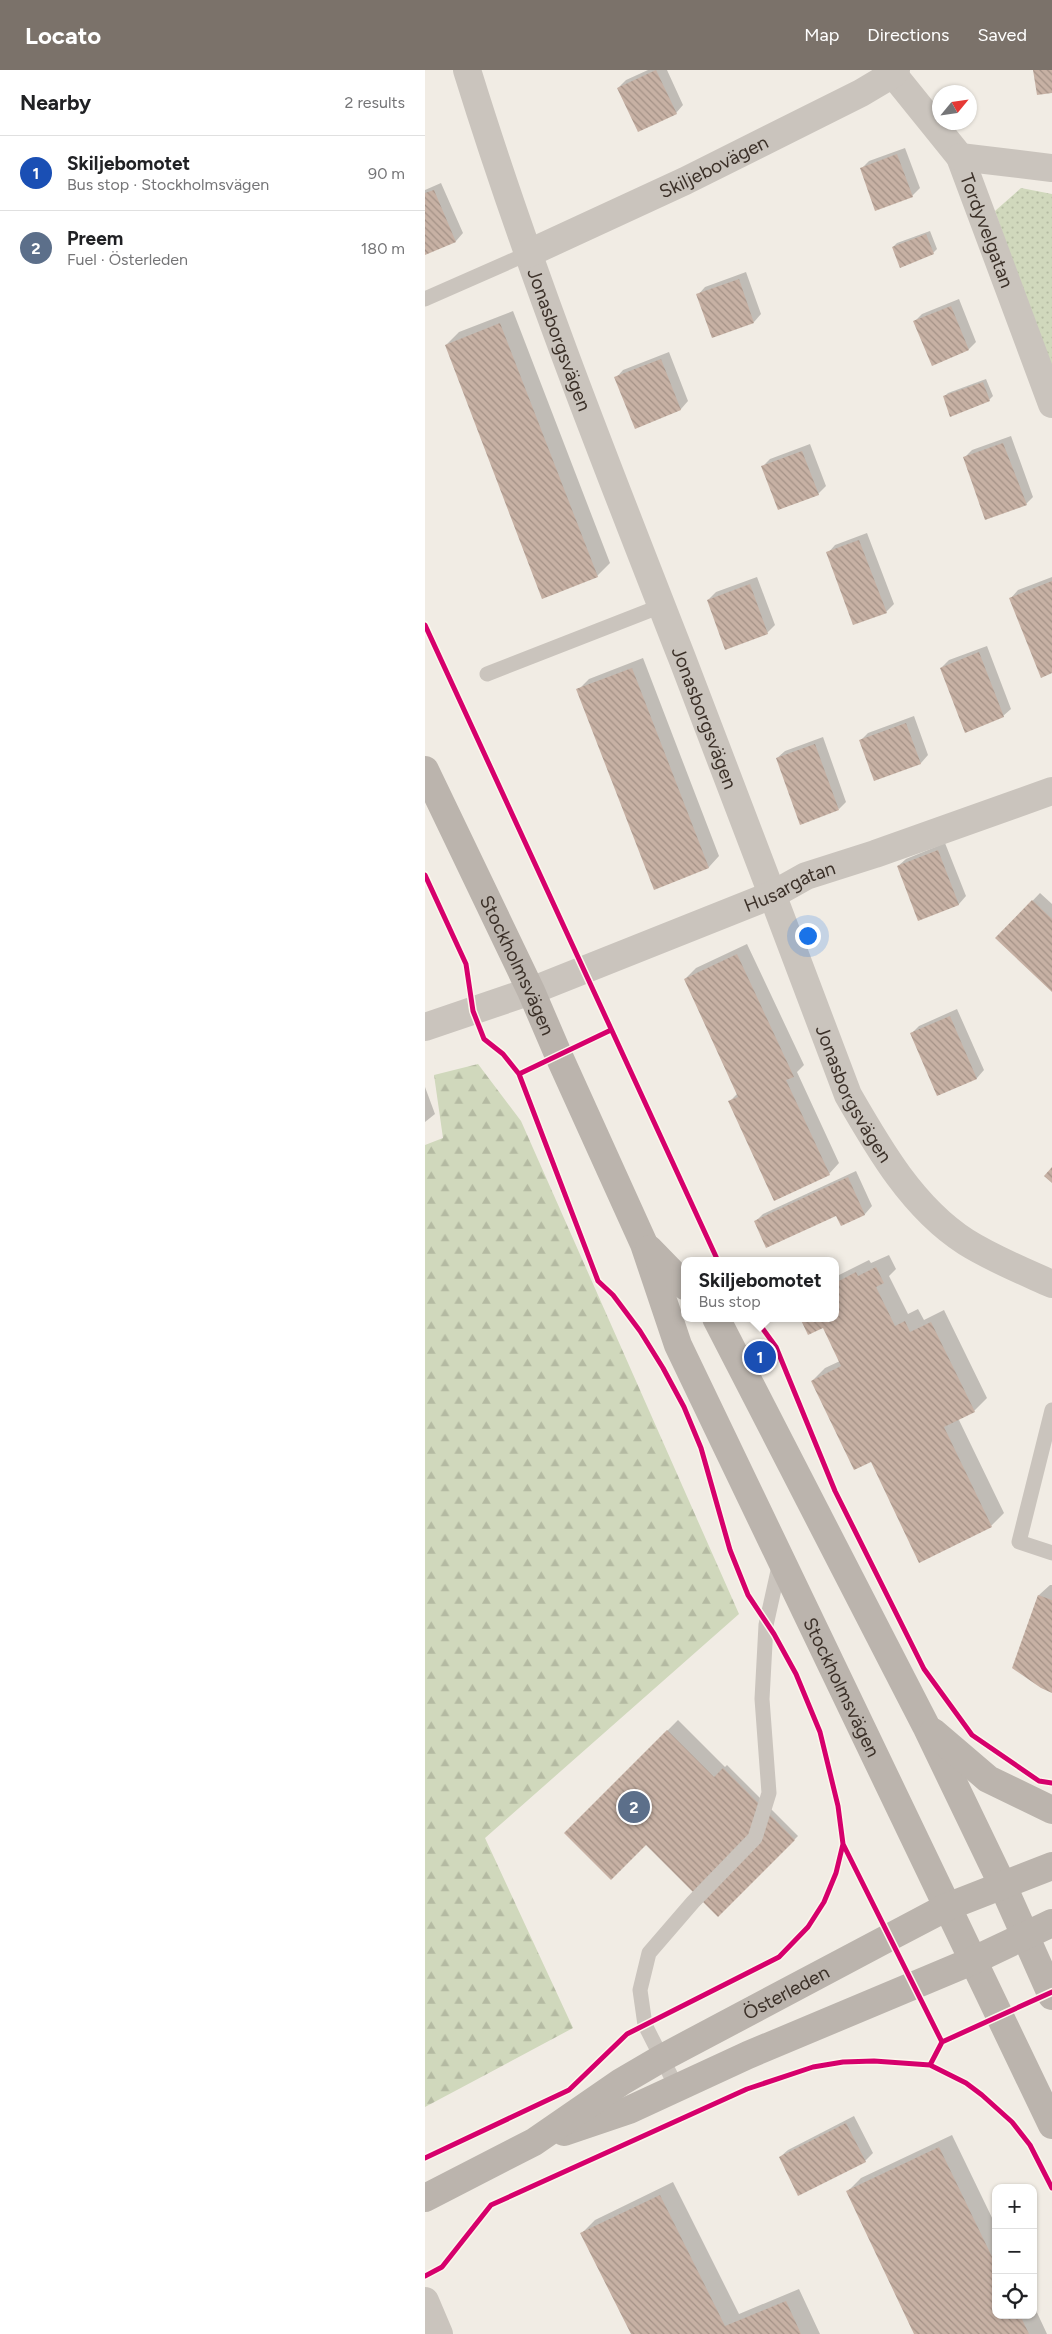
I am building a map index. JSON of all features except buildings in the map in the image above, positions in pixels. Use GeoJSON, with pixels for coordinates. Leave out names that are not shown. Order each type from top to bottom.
{"type":"FeatureCollection","features":[{"type":"Feature","properties":{"kind":"main road","name":"Stockholmsvägen"},"geometry":{"type":"LineString","coordinates":[[425,770],[531,991],[557,1054],[644,1244],[678,1345],[1052,2125]]}},
{"type":"Feature","properties":{"kind":"main road","name":"Stockholmsvägen"},"geometry":{"type":"LineString","coordinates":[[644,1244],[681,1282]]}},
{"type":"Feature","properties":{"kind":"main road"},"geometry":{"type":"LineString","coordinates":[[717,1322],[926,1726],[1003,1886],[1052,1996]]}},
{"type":"Feature","properties":{"kind":"main road"},"geometry":{"type":"LineString","coordinates":[[926,1726],[988,1779],[1052,1810]]}},
{"type":"Feature","properties":{"kind":"main road","name":"Österleden"},"geometry":{"type":"LineString","coordinates":[[425,2198],[534,2142],[621,2082],[662,2058],[947,1907],[1052,1866]]}},
{"type":"Feature","properties":{"kind":"main road","name":"Österleden"},"geometry":{"type":"LineString","coordinates":[[534,2142],[629,2110],[748,2055],[972,1961],[1052,1923]]}},
{"type":"Feature","properties":{"kind":"street","name":"Jonasborgsvägen"},"geometry":{"type":"LineString","coordinates":[[467,70],[527,254],[570,372],[849,1095],[873,1139],[926,1209],[966,1242],[1011,1266],[1052,1284]]}},
{"type":"Feature","properties":{"kind":"street","name":"Skiljebovägen"},"geometry":{"type":"LineString","coordinates":[[527,254],[685,181],[861,93],[894,72]]}},
{"type":"Feature","properties":{"kind":"street","name":"Tordyvelgatan"},"geometry":{"type":"LineString","coordinates":[[894,72],[960,157],[1052,404]]}},
{"type":"Feature","properties":{"kind":"street"},"geometry":{"type":"LineString","coordinates":[[960,157],[1052,168]]}},
{"type":"Feature","properties":{"kind":"street","name":"Husargatan"},"geometry":{"type":"LineString","coordinates":[[425,1028],[531,991],[772,895],[806,876],[875,854],[1052,790]]}},
{"type":"Feature","properties":{"kind":"street"},"geometry":{"type":"LineString","coordinates":[[425,2301],[439,2334]]}},
{"type":"Feature","properties":{"kind":"lane"},"geometry":{"type":"LineString","coordinates":[[425,299],[527,254]]}},
{"type":"Feature","properties":{"kind":"lane"},"geometry":{"type":"LineString","coordinates":[[487,674],[661,606]]}},
{"type":"Feature","properties":{"kind":"lane"},"geometry":{"type":"LineString","coordinates":[[1052,1410],[1019,1542],[1052,1553]]}},
{"type":"Feature","properties":{"kind":"lane"},"geometry":{"type":"LineString","coordinates":[[677,2088],[645,2025],[640,1990],[649,1953],[693,1902],[755,1838],[769,1793],[762,1699],[766,1625],[781,1560]]}},
{"type":"Feature","properties":{"kind":"green space"},"geometry":{"type":"Polygon","coordinates":[[[1021,188],[1052,194],[1052,375],[995,211],[1021,188]]]}},
{"type":"Feature","properties":{"kind":"green space"},"geometry":{"type":"Polygon","coordinates":[[[478,1064],[521,1121],[739,1614],[485,1838],[573,2028],[425,2107],[425,1145],[443,1138],[434,1075],[478,1064]]]}},
{"type":"Feature","properties":{"kind":"cycle path"},"geometry":{"type":"LineString","coordinates":[[425,625],[716,1257]]}},
{"type":"Feature","properties":{"kind":"cycle path"},"geometry":{"type":"LineString","coordinates":[[425,875],[466,964],[473,1011],[484,1039],[503,1054],[519,1074],[598,1281],[613,1295],[640,1331],[684,1407],[701,1448],[730,1550],[748,1595],[774,1634],[796,1674],[820,1732],[838,1806],[843,1844],[836,1873],[824,1902],[808,1927],[779,1957],[627,2034],[569,2090],[425,2158]]}},
{"type":"Feature","properties":{"kind":"cycle path"},"geometry":{"type":"LineString","coordinates":[[519,1074],[611,1030]]}},
{"type":"Feature","properties":{"kind":"cycle path"},"geometry":{"type":"LineString","coordinates":[[758,1322],[776,1347],[835,1491],[924,1669],[972,1735],[1039,1781],[1052,1783]]}},
{"type":"Feature","properties":{"kind":"cycle path"},"geometry":{"type":"LineString","coordinates":[[843,1844],[942,2042],[930,2065]]}},
{"type":"Feature","properties":{"kind":"cycle path"},"geometry":{"type":"LineString","coordinates":[[942,2042],[1052,1992]]}},
{"type":"Feature","properties":{"kind":"cycle path"},"geometry":{"type":"LineString","coordinates":[[425,2276],[442,2267],[491,2205],[747,2089],[813,2067],[843,2062],[874,2061],[930,2065],[966,2083],[1012,2122],[1030,2145],[1052,2188]]}},
{"type":"Feature","properties":{"kind":"place","name":"Skiljebomotet"},"geometry":{"type":"Point","coordinates":[760,1357]}},
{"type":"Feature","properties":{"kind":"place","name":"Preem"},"geometry":{"type":"Point","coordinates":[634,1807]}}]}
